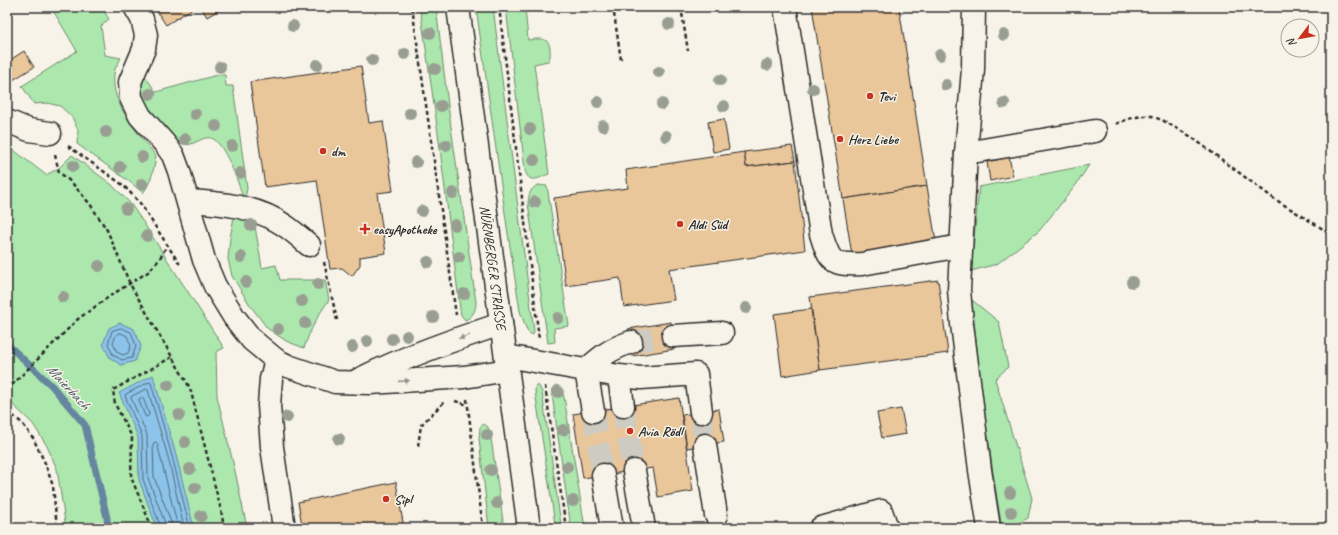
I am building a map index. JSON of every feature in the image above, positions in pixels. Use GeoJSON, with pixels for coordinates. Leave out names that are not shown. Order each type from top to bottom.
{"type":"FeatureCollection","features":[{"type":"Feature","properties":{"kind":"main road"},"geometry":{"type":"LineString","coordinates":[[135,7],[142,19],[146,35],[144,49],[130,82],[131,98],[140,116],[173,155],[188,201],[204,260],[215,286],[234,317],[252,340],[276,360],[318,378],[335,382],[352,383],[464,377],[507,363],[542,362],[619,376],[641,378],[696,374],[701,412]]}},
{"type":"Feature","properties":{"kind":"main road","name":"NÜRNBERGER STRASSE"},"geometry":{"type":"LineString","coordinates":[[458,7],[529,528]]}},
{"type":"Feature","properties":{"kind":"main road"},"geometry":{"type":"LineString","coordinates":[[785,7],[821,234],[830,258],[837,263],[862,264],[960,246]]}},
{"type":"Feature","properties":{"kind":"main road"},"geometry":{"type":"LineString","coordinates":[[974,7],[973,69],[960,246],[959,290],[980,470],[989,528]]}},
{"type":"Feature","properties":{"kind":"main road"},"geometry":{"type":"LineString","coordinates":[[7,121],[28,130],[50,133]]}},
{"type":"Feature","properties":{"kind":"main road"},"geometry":{"type":"LineString","coordinates":[[966,153],[1095,131]]}},
{"type":"Feature","properties":{"kind":"main road"},"geometry":{"type":"LineString","coordinates":[[188,201],[219,203],[245,208],[265,215],[284,225],[309,245]]}},
{"type":"Feature","properties":{"kind":"main road"},"geometry":{"type":"LineString","coordinates":[[352,383],[382,368],[501,324]]}},
{"type":"Feature","properties":{"kind":"main road"},"geometry":{"type":"LineString","coordinates":[[673,336],[722,333]]}},
{"type":"Feature","properties":{"kind":"main road"},"geometry":{"type":"LineString","coordinates":[[586,370],[604,354],[618,346],[631,342]]}},
{"type":"Feature","properties":{"kind":"main road"},"geometry":{"type":"LineString","coordinates":[[276,360],[271,379],[269,406],[272,447],[283,521]]}},
{"type":"Feature","properties":{"kind":"main road"},"geometry":{"type":"LineString","coordinates":[[586,370],[593,411]]}},
{"type":"Feature","properties":{"kind":"main road"},"geometry":{"type":"LineString","coordinates":[[619,376],[623,406]]}},
{"type":"Feature","properties":{"kind":"main road"},"geometry":{"type":"LineString","coordinates":[[705,445],[716,515]]}},
{"type":"Feature","properties":{"kind":"main road"},"geometry":{"type":"LineString","coordinates":[[634,470],[644,528]]}},
{"type":"Feature","properties":{"kind":"main road"},"geometry":{"type":"LineString","coordinates":[[603,475],[612,528]]}},
{"type":"Feature","properties":{"kind":"main road"},"geometry":{"type":"LineString","coordinates":[[821,528],[881,511],[887,528]]}},
{"type":"Feature","properties":{"kind":"path"},"geometry":{"type":"LineString","coordinates":[[412,7],[457,319]]}},
{"type":"Feature","properties":{"kind":"path"},"geometry":{"type":"LineString","coordinates":[[499,7],[542,362],[566,528]]}},
{"type":"Feature","properties":{"kind":"path"},"geometry":{"type":"LineString","coordinates":[[613,7],[621,60]]}},
{"type":"Feature","properties":{"kind":"path"},"geometry":{"type":"LineString","coordinates":[[681,7],[688,51]]}},
{"type":"Feature","properties":{"kind":"path"},"geometry":{"type":"LineString","coordinates":[[1095,131],[1141,116],[1152,116],[1164,121],[1190,136],[1273,198],[1331,234]]}},
{"type":"Feature","properties":{"kind":"path"},"geometry":{"type":"LineString","coordinates":[[50,133],[59,172],[72,183],[90,204],[107,230],[130,284],[190,388],[221,510],[224,528]]}},
{"type":"Feature","properties":{"kind":"path"},"geometry":{"type":"LineString","coordinates":[[7,390],[78,320],[112,294],[148,272],[159,260],[167,245]]}},
{"type":"Feature","properties":{"kind":"path"},"geometry":{"type":"LineString","coordinates":[[324,262],[337,320]]}},
{"type":"Feature","properties":{"kind":"path"},"geometry":{"type":"LineString","coordinates":[[152,528],[131,477],[132,437],[115,404],[113,390],[172,357]]}},
{"type":"Feature","properties":{"kind":"path"},"geometry":{"type":"LineString","coordinates":[[418,446],[421,425],[448,398]]}},
{"type":"Feature","properties":{"kind":"path"},"geometry":{"type":"LineString","coordinates":[[467,401],[483,528]]}},
{"type":"Feature","properties":{"kind":"path"},"geometry":{"type":"LineString","coordinates":[[7,411],[22,423],[33,438],[45,464],[53,486],[57,528]]}},
{"type":"Feature","properties":{"kind":"green space"},"geometry":{"type":"Polygon","coordinates":[[[51,7],[101,7],[109,19],[101,26],[105,55],[121,58],[115,69],[114,81],[120,105],[133,127],[156,156],[150,180],[143,193],[77,144],[78,130],[72,117],[60,106],[47,103],[34,104],[22,86],[77,51],[51,7]]]}},
{"type":"Feature","properties":{"kind":"green space"},"geometry":{"type":"Polygon","coordinates":[[[420,7],[436,7],[449,113],[476,302],[474,313],[465,320],[461,315],[460,309],[438,133],[420,7]]]}},
{"type":"Feature","properties":{"kind":"green space"},"geometry":{"type":"Polygon","coordinates":[[[476,7],[493,7],[534,331],[533,335],[529,333],[526,328],[520,311],[476,7]]]}},
{"type":"Feature","properties":{"kind":"green space"},"geometry":{"type":"Polygon","coordinates":[[[506,7],[525,7],[528,40],[545,40],[549,44],[550,48],[550,56],[548,61],[534,64],[549,174],[534,179],[529,178],[525,170],[506,7]]]}},
{"type":"Feature","properties":{"kind":"green space"},"geometry":{"type":"Polygon","coordinates":[[[217,75],[225,75],[226,86],[233,86],[247,188],[246,194],[243,198],[228,158],[219,144],[211,138],[203,139],[187,145],[176,140],[151,116],[140,93],[141,84],[145,76],[156,92],[217,75]]]}},
{"type":"Feature","properties":{"kind":"green space"},"geometry":{"type":"Polygon","coordinates":[[[7,145],[46,175],[59,168],[72,155],[111,184],[130,203],[224,348],[216,352],[217,396],[247,528],[66,528],[57,469],[47,446],[33,424],[7,399],[7,145]]]}},
{"type":"Feature","properties":{"kind":"green space"},"geometry":{"type":"Polygon","coordinates":[[[1089,165],[1076,185],[1039,231],[997,264],[971,271],[979,187],[1089,165]]]}},
{"type":"Feature","properties":{"kind":"green space"},"geometry":{"type":"Polygon","coordinates":[[[538,185],[547,186],[569,326],[554,328],[555,342],[548,343],[528,203],[530,192],[538,185]]]}},
{"type":"Feature","properties":{"kind":"green space"},"geometry":{"type":"Polygon","coordinates":[[[234,217],[254,220],[262,268],[276,265],[280,280],[325,280],[329,300],[321,311],[304,348],[286,341],[267,328],[250,305],[232,276],[228,259],[234,217]]]}},
{"type":"Feature","properties":{"kind":"green space"},"geometry":{"type":"Polygon","coordinates":[[[972,300],[999,322],[1008,367],[995,379],[1032,498],[1028,518],[1009,528],[1002,528],[997,500],[981,386],[972,300]]]}},
{"type":"Feature","properties":{"kind":"green space"},"geometry":{"type":"Polygon","coordinates":[[[536,385],[539,386],[542,392],[561,525],[560,528],[556,527],[555,524],[535,391],[536,385]]]}},
{"type":"Feature","properties":{"kind":"green space"},"geometry":{"type":"Polygon","coordinates":[[[556,385],[560,387],[564,397],[585,528],[571,528],[552,394],[553,387],[556,385]]]}},
{"type":"Feature","properties":{"kind":"green space"},"geometry":{"type":"Polygon","coordinates":[[[484,424],[488,427],[491,438],[504,528],[489,528],[479,439],[480,427],[484,424]]]}},
{"type":"Feature","properties":{"kind":"water"},"geometry":{"type":"Polygon","coordinates":[[[120,323],[134,329],[141,346],[135,361],[121,365],[110,358],[103,344],[109,328],[120,323]]]}},
{"type":"Feature","properties":{"kind":"water"},"geometry":{"type":"Polygon","coordinates":[[[153,375],[176,455],[194,528],[157,528],[139,480],[138,437],[119,393],[153,375]]]}},
{"type":"Feature","properties":{"kind":"building"},"geometry":{"type":"Polygon","coordinates":[[[154,7],[195,7],[166,25],[154,7]]]}},
{"type":"Feature","properties":{"kind":"building"},"geometry":{"type":"Polygon","coordinates":[[[201,7],[224,7],[207,17],[201,7]]]}},
{"type":"Feature","properties":{"kind":"building","name":"Tevi"},"geometry":{"type":"Polygon","coordinates":[[[812,7],[899,7],[927,186],[843,199],[812,7]]]}},
{"type":"Feature","properties":{"kind":"building"},"geometry":{"type":"Polygon","coordinates":[[[24,51],[34,67],[8,83],[7,62],[24,51]]]}},
{"type":"Feature","properties":{"kind":"building","name":"dm"},"geometry":{"type":"Polygon","coordinates":[[[361,66],[369,123],[383,121],[393,191],[377,193],[386,253],[360,257],[360,265],[352,276],[342,268],[330,269],[317,180],[265,187],[250,82],[361,66]]]}},
{"type":"Feature","properties":{"kind":"building"},"geometry":{"type":"Polygon","coordinates":[[[724,119],[729,149],[713,152],[708,122],[724,119]]]}},
{"type":"Feature","properties":{"kind":"building"},"geometry":{"type":"Polygon","coordinates":[[[792,146],[795,161],[746,167],[744,152],[792,146]]]}},
{"type":"Feature","properties":{"kind":"building","name":"Aldi Süd"},"geometry":{"type":"Polygon","coordinates":[[[744,152],[746,167],[795,161],[805,250],[669,269],[674,300],[624,307],[620,278],[566,286],[554,198],[628,188],[626,170],[744,152]]]}},
{"type":"Feature","properties":{"kind":"building"},"geometry":{"type":"Polygon","coordinates":[[[1009,157],[1013,176],[990,181],[987,162],[1009,157]]]}},
{"type":"Feature","properties":{"kind":"building"},"geometry":{"type":"Polygon","coordinates":[[[927,186],[936,242],[852,255],[843,199],[927,186]]]}},
{"type":"Feature","properties":{"kind":"building"},"geometry":{"type":"Polygon","coordinates":[[[938,280],[948,353],[820,370],[810,297],[938,280]]]}},
{"type":"Feature","properties":{"kind":"building"},"geometry":{"type":"Polygon","coordinates":[[[811,309],[820,370],[782,376],[774,314],[811,309]]]}},
{"type":"Feature","properties":{"kind":"building"},"geometry":{"type":"Polygon","coordinates":[[[671,322],[675,349],[632,356],[628,329],[671,322]]]}},
{"type":"Feature","properties":{"kind":"building","name":"Avia Rödl"},"geometry":{"type":"Polygon","coordinates":[[[679,398],[693,491],[658,497],[653,468],[583,478],[573,414],[679,398]]]}},
{"type":"Feature","properties":{"kind":"building"},"geometry":{"type":"Polygon","coordinates":[[[719,409],[724,442],[687,448],[682,415],[719,409]]]}},
{"type":"Feature","properties":{"kind":"building"},"geometry":{"type":"Polygon","coordinates":[[[901,409],[906,434],[882,438],[877,413],[901,409]]]}},
{"type":"Feature","properties":{"kind":"building"},"geometry":{"type":"Polygon","coordinates":[[[396,482],[404,528],[284,528],[302,525],[298,502],[396,482]]]}},
{"type":"Feature","properties":{"kind":"waterway","name":"Maierbach"},"geometry":{"type":"LineString","coordinates":[[7,344],[52,386],[85,425],[107,518],[108,528]]}},
{"type":"Feature","properties":{"kind":"tunnel"},"geometry":{"type":"LineString","coordinates":[[631,342],[673,336]]}},
{"type":"Feature","properties":{"kind":"tunnel"},"geometry":{"type":"LineString","coordinates":[[623,406],[634,471]]}},
{"type":"Feature","properties":{"kind":"tunnel"},"geometry":{"type":"LineString","coordinates":[[593,411],[603,475]]}},
{"type":"Feature","properties":{"kind":"tunnel"},"geometry":{"type":"LineString","coordinates":[[701,412],[705,445]]}},
{"type":"Feature","properties":{"kind":"place","name":"Tevi"},"geometry":{"type":"Point","coordinates":[870,96]}},
{"type":"Feature","properties":{"kind":"place","name":"Herz Liebe"},"geometry":{"type":"Point","coordinates":[840,139]}},
{"type":"Feature","properties":{"kind":"place","name":"dm"},"geometry":{"type":"Point","coordinates":[323,151]}},
{"type":"Feature","properties":{"kind":"place","name":"Aldi Süd"},"geometry":{"type":"Point","coordinates":[680,224]}},
{"type":"Feature","properties":{"kind":"place","name":"easyApotheke"},"geometry":{"type":"Point","coordinates":[365,229]}},
{"type":"Feature","properties":{"kind":"place","name":"Avia Rödl"},"geometry":{"type":"Point","coordinates":[630,431]}},
{"type":"Feature","properties":{"kind":"place","name":"Sipl"},"geometry":{"type":"Point","coordinates":[386,499]}}]}
